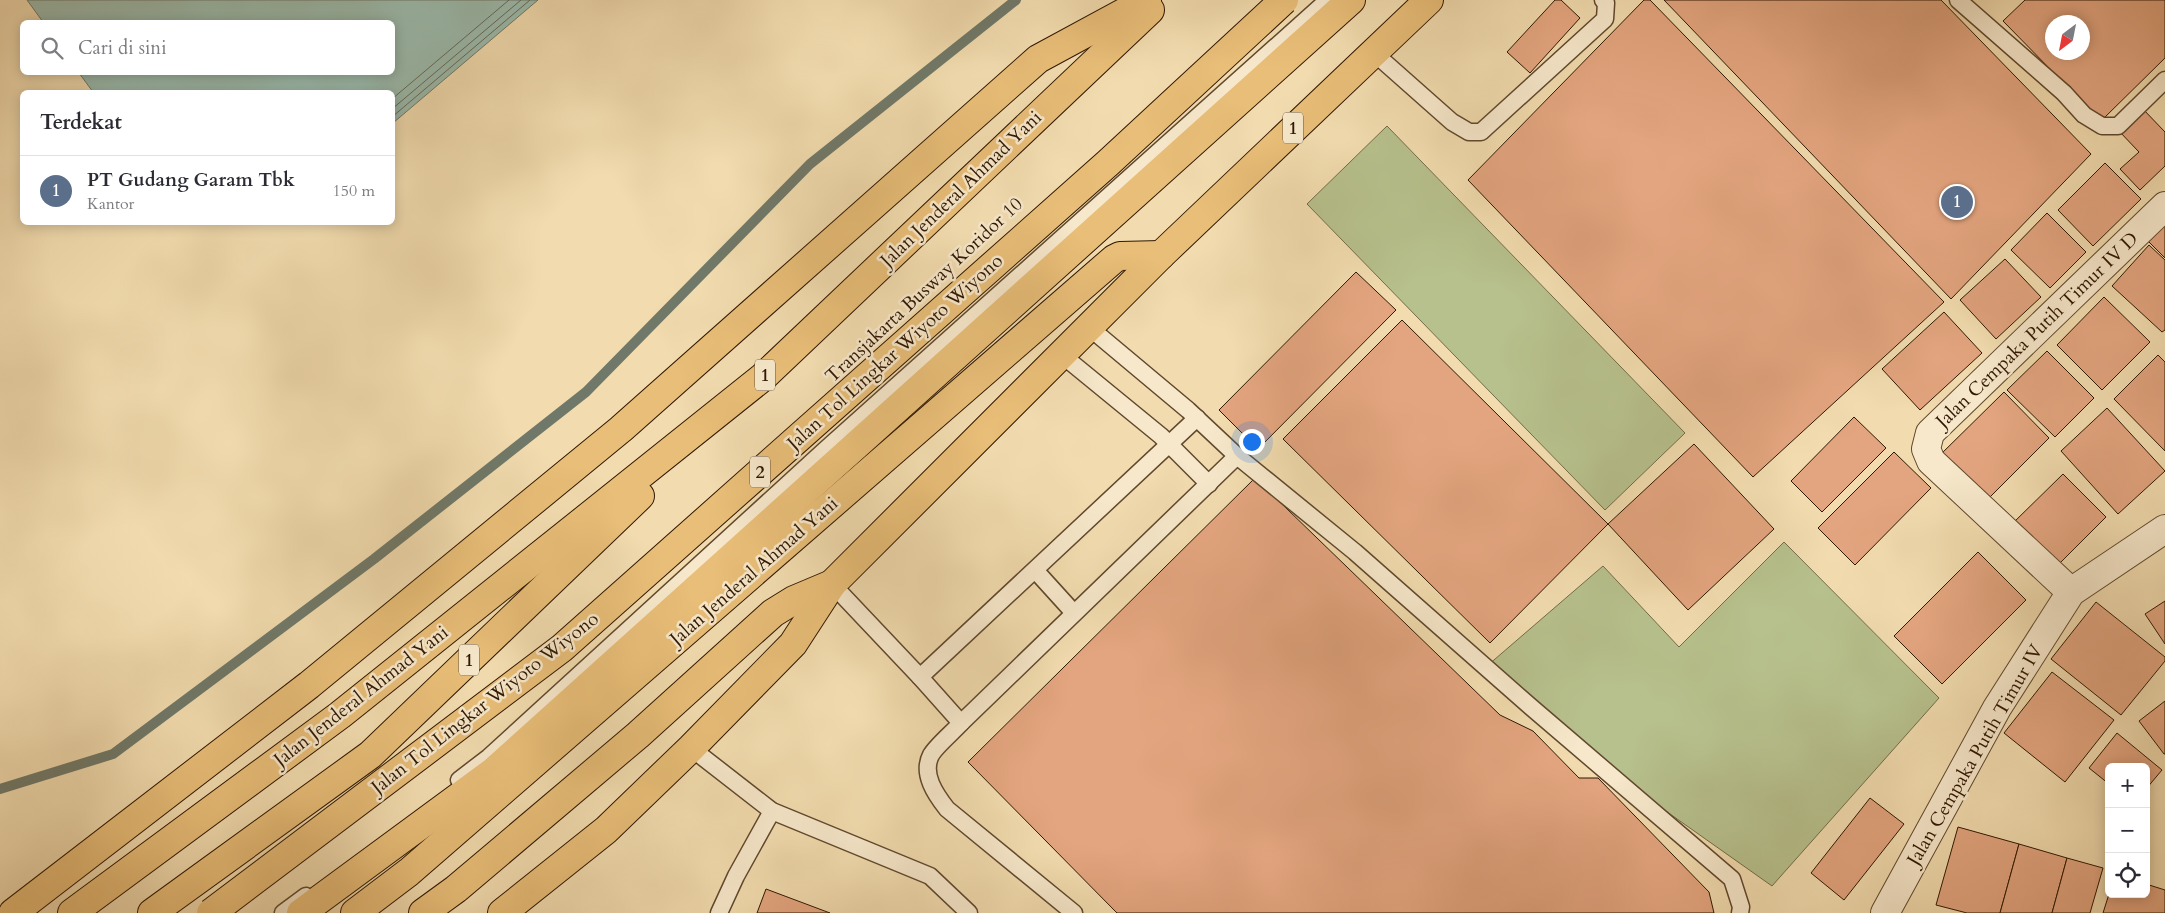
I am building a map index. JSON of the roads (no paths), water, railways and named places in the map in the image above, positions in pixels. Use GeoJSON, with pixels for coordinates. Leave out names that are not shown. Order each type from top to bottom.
{"type":"FeatureCollection","features":[{"type":"Feature","properties":{"kind":"highway"},"geometry":{"type":"LineString","coordinates":[[12,913],[309,686],[621,429],[1038,58],[1147,0]]}},
{"type":"Feature","properties":{"kind":"highway","name":"Jalan Jenderal Ahmad Yani"},"geometry":{"type":"LineString","coordinates":[[152,913],[370,755],[763,377],[1160,0]]}},
{"type":"Feature","properties":{"kind":"highway","name":"Jalan Tol Lingkar Wiyoto Wiyono"},"geometry":{"type":"LineString","coordinates":[[212,913],[562,648],[1108,163],[1284,0]]}},
{"type":"Feature","properties":{"kind":"highway","name":"2"},"geometry":{"type":"LineString","coordinates":[[301,913],[494,771],[1351,0]]}},
{"type":"Feature","properties":{"kind":"highway","name":"1"},"geometry":{"type":"LineString","coordinates":[[423,913],[456,889],[638,735],[773,613],[794,600],[832,584],[1162,255],[1429,0]]}},
{"type":"Feature","properties":{"kind":"highway","name":"Jalan Jenderal Ahmad Yani"},"geometry":{"type":"LineString","coordinates":[[355,913],[409,872],[1114,258],[1120,256],[1162,255]]}},
{"type":"Feature","properties":{"kind":"highway","name":"Jalan Jenderal Ahmad Yani"},"geometry":{"type":"LineString","coordinates":[[72,913],[340,715],[763,377]]}},
{"type":"Feature","properties":{"kind":"highway"},"geometry":{"type":"LineString","coordinates":[[502,913],[606,830],[692,748],[793,644],[832,584]]}},
{"type":"Feature","properties":{"kind":"street","name":"Jalan Cempaka Putih Timur IV D"},"geometry":{"type":"LineString","coordinates":[[2071,592],[1931,461],[1926,449],[1930,433],[2165,206]]}},
{"type":"Feature","properties":{"kind":"street","name":"Jalan Cempaka Putih Timur IV"},"geometry":{"type":"LineString","coordinates":[[1886,913],[1998,708],[2071,592],[2165,529]]}},
{"type":"Feature","properties":{"kind":"lane","name":"Transjakarta Busway Koridor 10"},"geometry":{"type":"LineString","coordinates":[[228,913],[472,730],[651,578],[924,314],[1275,0]]}},
{"type":"Feature","properties":{"kind":"lane"},"geometry":{"type":"LineString","coordinates":[[283,913],[489,758],[825,450],[1328,0]]}},
{"type":"Feature","properties":{"kind":"lane"},"geometry":{"type":"LineString","coordinates":[[1373,52],[1452,122],[1470,132],[1481,132],[1605,19],[1606,3],[1603,0]]}},
{"type":"Feature","properties":{"kind":"lane"},"geometry":{"type":"LineString","coordinates":[[1964,2],[2064,93],[2084,115],[2102,126],[2118,126],[2165,80]]}},
{"type":"Feature","properties":{"kind":"lane"},"geometry":{"type":"LineString","coordinates":[[1090,328],[1197,418],[1238,456],[1355,552],[1531,707],[1732,879],[1741,906],[1740,913]]}},
{"type":"Feature","properties":{"kind":"lane"},"geometry":{"type":"LineString","coordinates":[[1062,355],[1170,444],[1208,484]]}},
{"type":"Feature","properties":{"kind":"lane"},"geometry":{"type":"LineString","coordinates":[[920,677],[1197,418]]}},
{"type":"Feature","properties":{"kind":"lane"},"geometry":{"type":"LineString","coordinates":[[1074,913],[947,809],[934,792],[928,775],[930,756],[960,724],[1238,456]]}},
{"type":"Feature","properties":{"kind":"lane"},"geometry":{"type":"LineString","coordinates":[[1035,570],[1074,613]]}},
{"type":"Feature","properties":{"kind":"lane"},"geometry":{"type":"LineString","coordinates":[[832,584],[920,677],[960,724]]}},
{"type":"Feature","properties":{"kind":"lane"},"geometry":{"type":"LineString","coordinates":[[692,748],[772,811],[930,876],[969,913]]}},
{"type":"Feature","properties":{"kind":"lane"},"geometry":{"type":"LineString","coordinates":[[719,913],[736,876],[772,811]]}},
{"type":"Feature","properties":{"kind":"water"},"geometry":{"type":"Polygon","coordinates":[[[27,0],[538,0],[395,121],[395,90],[92,90],[80,75],[395,75],[395,20],[42,20],[27,0]]]}},
{"type":"Feature","properties":{"kind":"waterway"},"geometry":{"type":"LineString","coordinates":[[0,789],[113,754],[374,559],[586,392],[810,164],[1016,0]]}},
{"type":"Feature","properties":{"kind":"place","name":"PT Gudang Garam Tbk"},"geometry":{"type":"Point","coordinates":[1957,202]}}]}
